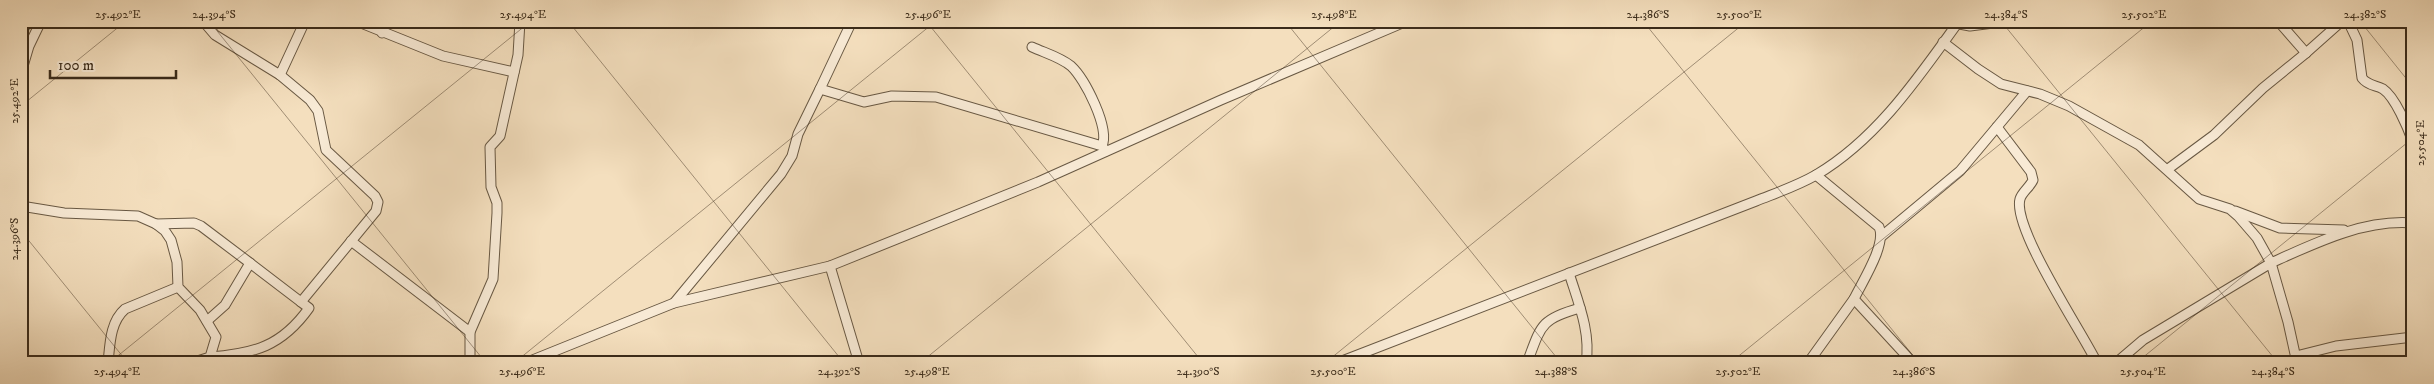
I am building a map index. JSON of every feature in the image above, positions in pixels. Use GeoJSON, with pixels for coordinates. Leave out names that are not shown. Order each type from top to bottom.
{"type":"FeatureCollection","features":[{"type":"Feature","properties":{"kind":"street"},"geometry":{"type":"LineString","coordinates":[[21,73],[29,46],[41,21]]}},
{"type":"Feature","properties":{"kind":"street"},"geometry":{"type":"LineString","coordinates":[[203,21],[215,36],[280,75],[310,100],[318,111],[326,150],[370,190],[378,202],[376,211],[301,302]]}},
{"type":"Feature","properties":{"kind":"street"},"geometry":{"type":"LineString","coordinates":[[280,75],[305,21]]}},
{"type":"Feature","properties":{"kind":"street"},"geometry":{"type":"LineString","coordinates":[[356,21],[443,56],[514,72]]}},
{"type":"Feature","properties":{"kind":"street"},"geometry":{"type":"LineString","coordinates":[[382,33],[387,21]]}},
{"type":"Feature","properties":{"kind":"street"},"geometry":{"type":"LineString","coordinates":[[470,363],[470,332],[493,280],[497,203],[491,187],[490,147],[500,136],[518,55],[520,21]]}},
{"type":"Feature","properties":{"kind":"street"},"geometry":{"type":"LineString","coordinates":[[674,303],[781,174],[792,156],[798,134],[852,21]]}},
{"type":"Feature","properties":{"kind":"street"},"geometry":{"type":"LineString","coordinates":[[524,363],[674,303],[830,266],[1038,182],[1104,149],[1407,21]]}},
{"type":"Feature","properties":{"kind":"street"},"geometry":{"type":"LineString","coordinates":[[1337,363],[1756,201],[1816,175],[1860,141],[1890,113],[1943,42],[1955,22],[1970,26],[2009,21]]}},
{"type":"Feature","properties":{"kind":"street"},"geometry":{"type":"LineString","coordinates":[[2278,21],[2306,53]]}},
{"type":"Feature","properties":{"kind":"street"},"geometry":{"type":"LineString","coordinates":[[2168,169],[2214,136],[2257,94],[2342,21]]}},
{"type":"Feature","properties":{"kind":"street"},"geometry":{"type":"LineString","coordinates":[[2348,21],[2357,40],[2362,78],[2367,83],[2386,92],[2402,118],[2413,142]]}},
{"type":"Feature","properties":{"kind":"street"},"geometry":{"type":"LineString","coordinates":[[1943,42],[1990,78],[2009,87],[2054,100],[2111,128],[2139,145],[2168,169],[2198,199],[2280,228],[2349,230],[2384,224],[2413,223]]}},
{"type":"Feature","properties":{"kind":"street"},"geometry":{"type":"LineString","coordinates":[[1032,47],[1062,60],[1075,71],[1102,122],[1105,138],[1104,149]]}},
{"type":"Feature","properties":{"kind":"street"},"geometry":{"type":"LineString","coordinates":[[820,89],[864,102],[892,96],[936,97],[1104,149]]}},
{"type":"Feature","properties":{"kind":"street"},"geometry":{"type":"LineString","coordinates":[[1882,236],[1960,171],[2028,91]]}},
{"type":"Feature","properties":{"kind":"street"},"geometry":{"type":"LineString","coordinates":[[1997,127],[2031,172],[2033,180],[2020,200],[2020,210],[2024,225],[2035,251],[2097,363]]}},
{"type":"Feature","properties":{"kind":"street"},"geometry":{"type":"LineString","coordinates":[[1808,363],[1854,299],[1880,246],[1882,236],[1873,221],[1816,175]]}},
{"type":"Feature","properties":{"kind":"street"},"geometry":{"type":"LineString","coordinates":[[21,206],[64,213],[138,216],[156,224],[165,231],[171,240],[177,262],[178,287],[200,310],[216,337],[210,357]]}},
{"type":"Feature","properties":{"kind":"street"},"geometry":{"type":"LineString","coordinates":[[2230,209],[2257,238],[2271,262],[2296,359],[2336,346],[2413,337]]}},
{"type":"Feature","properties":{"kind":"street"},"geometry":{"type":"LineString","coordinates":[[156,224],[194,223],[201,226],[309,308],[299,321],[274,341],[256,351],[210,357],[191,363]]}},
{"type":"Feature","properties":{"kind":"street"},"geometry":{"type":"LineString","coordinates":[[2116,363],[2143,340],[2271,262],[2349,230]]}},
{"type":"Feature","properties":{"kind":"street"},"geometry":{"type":"LineString","coordinates":[[351,241],[470,332]]}},
{"type":"Feature","properties":{"kind":"street"},"geometry":{"type":"LineString","coordinates":[[207,320],[225,305],[250,264]]}},
{"type":"Feature","properties":{"kind":"street"},"geometry":{"type":"LineString","coordinates":[[830,266],[859,363]]}},
{"type":"Feature","properties":{"kind":"street"},"geometry":{"type":"LineString","coordinates":[[1569,273],[1580,308],[1588,344],[1586,363]]}},
{"type":"Feature","properties":{"kind":"street"},"geometry":{"type":"LineString","coordinates":[[108,363],[113,328],[118,315],[125,309],[178,287]]}},
{"type":"Feature","properties":{"kind":"street"},"geometry":{"type":"LineString","coordinates":[[1854,299],[1913,363]]}},
{"type":"Feature","properties":{"kind":"street"},"geometry":{"type":"LineString","coordinates":[[1527,363],[1541,328],[1550,318],[1580,308]]}},
{"type":"Feature","properties":{"kind":"street"},"geometry":{"type":"LineString","coordinates":[[2410,363],[2413,357]]}},
{"type":"Feature","properties":{"kind":"waterway"},"geometry":{"type":"LineString","coordinates":[[21,43],[33,21]]}}]}
